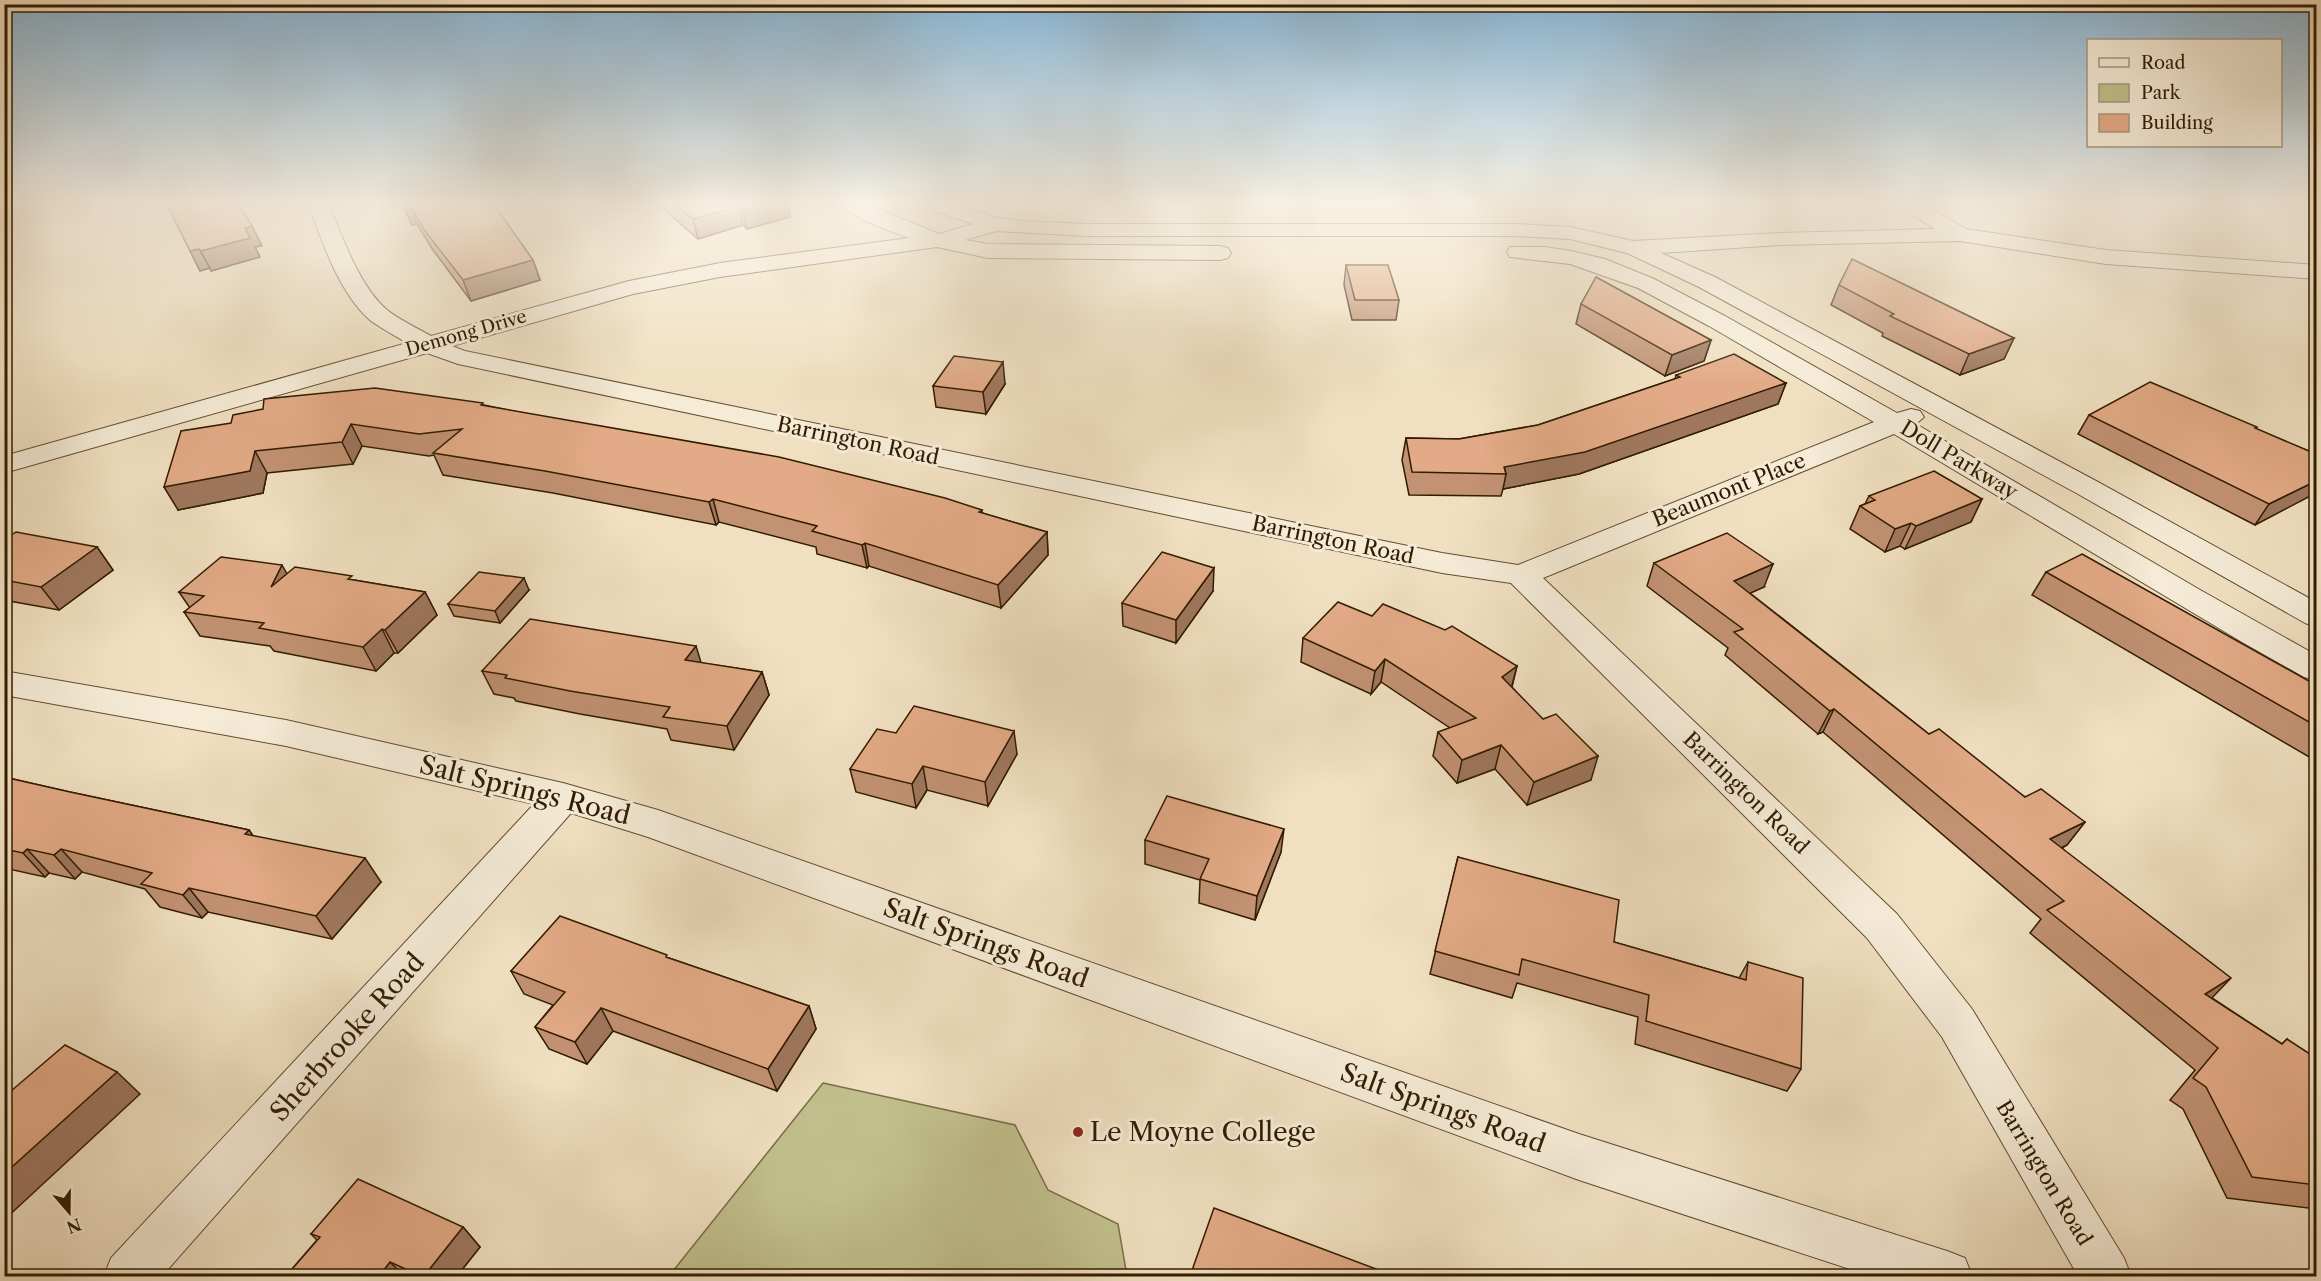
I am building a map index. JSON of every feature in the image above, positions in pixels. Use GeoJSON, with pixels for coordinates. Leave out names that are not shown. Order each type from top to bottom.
{"type":"FeatureCollection","features":[{"type":"Feature","properties":{"kind":"street","name":"Barrington Road"},"geometry":{"type":"LineString","coordinates":[[345,265],[363,299],[380,316],[426,344],[458,357],[1442,563],[1521,575],[1882,926],[1957,1023],[2106,1276]]}},
{"type":"Feature","properties":{"kind":"street","name":"Demong Drive"},"geometry":{"type":"LineString","coordinates":[[4,465],[629,288],[757,265]]}},
{"type":"Feature","properties":{"kind":"street","name":"Doll Parkway"},"geometry":{"type":"LineString","coordinates":[[1603,265],[1658,288],[1896,423],[2241,628],[2316,669]]}},
{"type":"Feature","properties":{"kind":"street","name":"Doll Parkway"},"geometry":{"type":"LineString","coordinates":[[1670,265],[1707,282],[1937,406],[2316,616]]}},
{"type":"Feature","properties":{"kind":"street","name":"Demong Drive"},"geometry":{"type":"LineString","coordinates":[[2215,265],[2316,272]]}},
{"type":"Feature","properties":{"kind":"street","name":"Beaumont Place"},"geometry":{"type":"LineString","coordinates":[[1521,575],[1937,406]]}},
{"type":"Feature","properties":{"kind":"street","name":"Salt Springs Road"},"geometry":{"type":"LineString","coordinates":[[4,683],[286,733],[563,797],[658,825],[1579,1157],[1947,1276]]}},
{"type":"Feature","properties":{"kind":"street","name":"Sherbrooke Road"},"geometry":{"type":"LineString","coordinates":[[129,1276],[563,797]]}},
{"type":"Feature","properties":{"kind":"green space"},"geometry":{"type":"Polygon","coordinates":[[[823,1083],[1015,1125],[1048,1190],[1118,1224],[1127,1276],[669,1276],[823,1083]]]}},
{"type":"Feature","properties":{"kind":"building"},"geometry":{"type":"Polygon","coordinates":[[[451,265],[516,265],[463,280],[451,265]]]}},
{"type":"Feature","properties":{"kind":"building"},"geometry":{"type":"Polygon","coordinates":[[[1346,265],[1388,265],[1399,300],[1355,300],[1346,265]]]}},
{"type":"Feature","properties":{"kind":"building"},"geometry":{"type":"Polygon","coordinates":[[[1849,265],[1864,265],[2014,338],[1969,354],[1890,316],[1894,314],[1839,285],[1849,265]]]}},
{"type":"Feature","properties":{"kind":"building"},"geometry":{"type":"Polygon","coordinates":[[[1596,277],[1711,340],[1672,355],[1581,304],[1596,277]]]}},
{"type":"Feature","properties":{"kind":"building"},"geometry":{"type":"Polygon","coordinates":[[[1734,354],[1786,383],[1585,452],[1504,467],[1506,474],[1412,472],[1406,438],[1459,439],[1538,425],[1680,377],[1676,375],[1734,354]]]}},
{"type":"Feature","properties":{"kind":"building"},"geometry":{"type":"Polygon","coordinates":[[[954,356],[1003,362],[983,392],[933,386],[954,356]]]}},
{"type":"Feature","properties":{"kind":"building"},"geometry":{"type":"Polygon","coordinates":[[[2150,382],[2316,454],[2316,481],[2269,504],[2089,415],[2150,382]]]}},
{"type":"Feature","properties":{"kind":"building"},"geometry":{"type":"Polygon","coordinates":[[[375,388],[483,403],[481,405],[779,457],[945,498],[982,510],[979,512],[1047,532],[998,585],[865,543],[862,545],[812,531],[817,526],[713,499],[709,502],[545,471],[433,453],[462,429],[419,434],[351,424],[342,442],[255,451],[250,471],[164,487],[181,431],[231,423],[233,415],[263,409],[264,399],[375,388]]]}},
{"type":"Feature","properties":{"kind":"building"},"geometry":{"type":"Polygon","coordinates":[[[1934,471],[1982,499],[1916,526],[1911,523],[1895,529],[1860,506],[1875,500],[1869,496],[1934,471]]]}},
{"type":"Feature","properties":{"kind":"building"},"geometry":{"type":"Polygon","coordinates":[[[16,532],[97,547],[41,587],[4,580],[4,540],[16,532]]]}},
{"type":"Feature","properties":{"kind":"building"},"geometry":{"type":"Polygon","coordinates":[[[1727,533],[1773,564],[1734,581],[1929,734],[1939,729],[2025,797],[2041,789],[2085,822],[2050,839],[2231,978],[2205,994],[2282,1044],[2287,1039],[2316,1058],[2316,1137],[2310,1145],[2316,1147],[2316,1185],[2252,1177],[2206,1087],[2193,1078],[2218,1048],[2047,910],[2064,901],[1834,709],[1830,711],[1734,632],[1743,629],[1654,563],[1727,533]]]}},
{"type":"Feature","properties":{"kind":"building"},"geometry":{"type":"Polygon","coordinates":[[[1162,552],[1214,568],[1176,620],[1122,603],[1162,552]]]}},
{"type":"Feature","properties":{"kind":"building"},"geometry":{"type":"Polygon","coordinates":[[[2082,554],[2316,685],[2316,726],[2046,572],[2082,554]]]}},
{"type":"Feature","properties":{"kind":"building"},"geometry":{"type":"Polygon","coordinates":[[[221,557],[282,565],[271,587],[295,567],[352,576],[348,579],[425,592],[385,630],[382,629],[363,647],[259,628],[264,623],[184,612],[204,596],[179,592],[221,557]]]}},
{"type":"Feature","properties":{"kind":"building"},"geometry":{"type":"Polygon","coordinates":[[[479,572],[524,578],[495,611],[448,604],[479,572]]]}},
{"type":"Feature","properties":{"kind":"building"},"geometry":{"type":"Polygon","coordinates":[[[1338,602],[1372,616],[1383,604],[1445,630],[1452,626],[1517,666],[1502,677],[1543,719],[1556,714],[1598,756],[1534,782],[1501,745],[1462,760],[1438,732],[1476,718],[1385,659],[1375,671],[1303,638],[1338,602]]]}},
{"type":"Feature","properties":{"kind":"building"},"geometry":{"type":"Polygon","coordinates":[[[530,619],[696,646],[685,660],[762,672],[727,726],[663,717],[670,707],[570,691],[482,671],[530,619]]]}},
{"type":"Feature","properties":{"kind":"building"},"geometry":{"type":"Polygon","coordinates":[[[914,706],[1014,731],[985,782],[923,766],[912,784],[850,769],[877,729],[896,733],[914,706]]]}},
{"type":"Feature","properties":{"kind":"building"},"geometry":{"type":"Polygon","coordinates":[[[4,777],[249,830],[245,834],[365,858],[316,916],[189,888],[183,895],[141,884],[152,873],[61,849],[54,855],[27,849],[23,853],[4,849],[4,777]]]}},
{"type":"Feature","properties":{"kind":"building"},"geometry":{"type":"Polygon","coordinates":[[[1167,796],[1284,829],[1257,896],[1200,879],[1209,859],[1145,840],[1167,796]]]}},
{"type":"Feature","properties":{"kind":"building"},"geometry":{"type":"Polygon","coordinates":[[[1458,857],[1619,900],[1614,942],[1746,980],[1748,962],[1803,978],[1801,1069],[1646,1021],[1649,995],[1522,959],[1519,975],[1435,951],[1458,857]]]}},
{"type":"Feature","properties":{"kind":"building"},"geometry":{"type":"Polygon","coordinates":[[[560,916],[667,955],[666,957],[809,1006],[768,1069],[601,1008],[575,1042],[535,1027],[565,992],[511,971],[560,916]]]}},
{"type":"Feature","properties":{"kind":"building"},"geometry":{"type":"Polygon","coordinates":[[[65,1045],[117,1072],[4,1174],[4,1097],[65,1045]]]}},
{"type":"Feature","properties":{"kind":"building"},"geometry":{"type":"Polygon","coordinates":[[[358,1179],[463,1227],[424,1276],[390,1262],[379,1276],[286,1276],[320,1237],[311,1234],[358,1179]]]}},
{"type":"Feature","properties":{"kind":"building"},"geometry":{"type":"Polygon","coordinates":[[[1214,1208],[1384,1272],[1383,1276],[1190,1276],[1214,1208]]]}},
{"type":"Feature","properties":{"kind":"place","name":"Le Moyne College"},"geometry":{"type":"Point","coordinates":[1078,1132]}}]}
